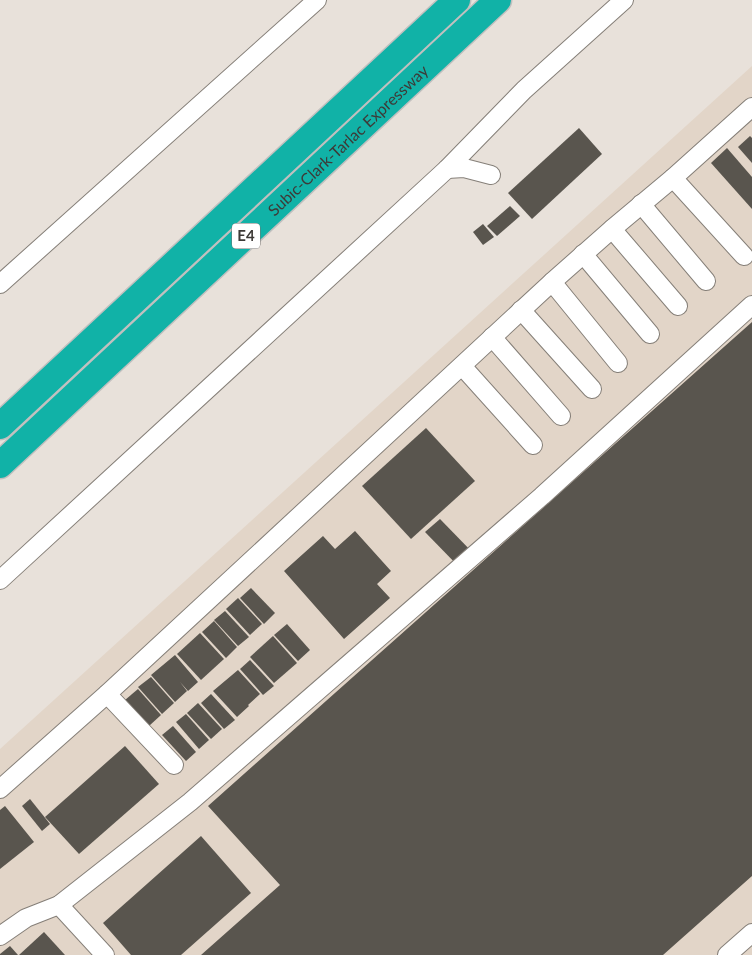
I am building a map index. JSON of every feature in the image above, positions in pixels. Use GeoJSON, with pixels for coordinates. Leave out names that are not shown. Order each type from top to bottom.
{"type":"FeatureCollection","features":[{"type":"Feature","properties":{"kind":"highway","name":"Subic-Clark-Tarlac Expressway"},"geometry":{"type":"LineString","coordinates":[[0,426],[457,0]]}},
{"type":"Feature","properties":{"kind":"highway","name":"Subic-Clark-Tarlac Expressway"},"geometry":{"type":"LineString","coordinates":[[0,465],[498,0]]}},
{"type":"Feature","properties":{"kind":"lane"},"geometry":{"type":"LineString","coordinates":[[0,284],[317,0]]}},
{"type":"Feature","properties":{"kind":"lane"},"geometry":{"type":"LineString","coordinates":[[0,580],[448,169],[524,90],[624,0]]}},
{"type":"Feature","properties":{"kind":"lane"},"geometry":{"type":"LineString","coordinates":[[0,789],[108,694],[521,310],[752,107]]}},
{"type":"Feature","properties":{"kind":"lane"},"geometry":{"type":"LineString","coordinates":[[448,169],[464,168],[491,175]]}},
{"type":"Feature","properties":{"kind":"lane"},"geometry":{"type":"LineString","coordinates":[[673,178],[744,256]]}},
{"type":"Feature","properties":{"kind":"lane"},"geometry":{"type":"LineString","coordinates":[[641,204],[706,281]]}},
{"type":"Feature","properties":{"kind":"lane"},"geometry":{"type":"LineString","coordinates":[[612,229],[678,306]]}},
{"type":"Feature","properties":{"kind":"lane"},"geometry":{"type":"LineString","coordinates":[[583,254],[650,334]]}},
{"type":"Feature","properties":{"kind":"lane"},"geometry":{"type":"LineString","coordinates":[[552,282],[618,363]]}},
{"type":"Feature","properties":{"kind":"lane"},"geometry":{"type":"LineString","coordinates":[[0,936],[26,918],[59,905],[190,802],[542,496],[752,305]]}},
{"type":"Feature","properties":{"kind":"lane"},"geometry":{"type":"LineString","coordinates":[[521,310],[592,389]]}},
{"type":"Feature","properties":{"kind":"lane"},"geometry":{"type":"LineString","coordinates":[[492,337],[561,416]]}},
{"type":"Feature","properties":{"kind":"lane"},"geometry":{"type":"LineString","coordinates":[[462,366],[534,445]]}},
{"type":"Feature","properties":{"kind":"lane"},"geometry":{"type":"LineString","coordinates":[[108,694],[174,765]]}},
{"type":"Feature","properties":{"kind":"lane"},"geometry":{"type":"LineString","coordinates":[[59,905],[105,955]]}},
{"type":"Feature","properties":{"kind":"lane"},"geometry":{"type":"LineString","coordinates":[[727,955],[752,933]]}},
{"type":"Feature","properties":{"kind":"shaded area"},"geometry":{"type":"Polygon","coordinates":[[[752,66],[752,955],[0,955],[0,749],[752,66]]]}},
{"type":"Feature","properties":{"kind":"building"},"geometry":{"type":"Polygon","coordinates":[[[579,128],[602,154],[532,219],[508,193],[579,128]]]}},
{"type":"Feature","properties":{"kind":"building"},"geometry":{"type":"Polygon","coordinates":[[[750,136],[752,138],[752,163],[738,147],[750,136]]]}},
{"type":"Feature","properties":{"kind":"building"},"geometry":{"type":"Polygon","coordinates":[[[727,148],[752,177],[752,209],[711,163],[727,148]]]}},
{"type":"Feature","properties":{"kind":"building"},"geometry":{"type":"Polygon","coordinates":[[[510,206],[520,216],[497,236],[487,226],[510,206]]]}},
{"type":"Feature","properties":{"kind":"building"},"geometry":{"type":"Polygon","coordinates":[[[483,224],[494,237],[483,245],[473,232],[483,224]]]}},
{"type":"Feature","properties":{"kind":"building"},"geometry":{"type":"Polygon","coordinates":[[[752,322],[752,876],[663,955],[201,955],[280,885],[208,806],[752,322]]]}},
{"type":"Feature","properties":{"kind":"building"},"geometry":{"type":"Polygon","coordinates":[[[426,428],[475,481],[411,539],[362,486],[426,428]]]}},
{"type":"Feature","properties":{"kind":"building"},"geometry":{"type":"Polygon","coordinates":[[[440,519],[476,556],[462,570],[425,532],[440,519]]]}},
{"type":"Feature","properties":{"kind":"building"},"geometry":{"type":"Polygon","coordinates":[[[355,531],[391,571],[377,584],[390,598],[344,639],[284,571],[323,536],[335,549],[355,531]]]}},
{"type":"Feature","properties":{"kind":"building"},"geometry":{"type":"Polygon","coordinates":[[[251,588],[275,613],[264,624],[240,598],[251,588]]]}},
{"type":"Feature","properties":{"kind":"building"},"geometry":{"type":"Polygon","coordinates":[[[238,598],[262,624],[250,635],[226,609],[238,598]]]}},
{"type":"Feature","properties":{"kind":"building"},"geometry":{"type":"Polygon","coordinates":[[[225,611],[249,637],[238,646],[214,620],[225,611]]]}},
{"type":"Feature","properties":{"kind":"building"},"geometry":{"type":"Polygon","coordinates":[[[214,621],[237,647],[226,658],[202,632],[214,621]]]}},
{"type":"Feature","properties":{"kind":"building"},"geometry":{"type":"Polygon","coordinates":[[[287,624],[310,650],[298,661],[274,635],[287,624]]]}},
{"type":"Feature","properties":{"kind":"building"},"geometry":{"type":"Polygon","coordinates":[[[200,633],[224,659],[201,680],[177,654],[200,633]]]}},
{"type":"Feature","properties":{"kind":"building"},"geometry":{"type":"Polygon","coordinates":[[[273,636],[297,663],[274,683],[250,657],[273,636]]]}},
{"type":"Feature","properties":{"kind":"building"},"geometry":{"type":"Polygon","coordinates":[[[175,655],[198,682],[188,691],[180,682],[187,691],[175,702],[151,675],[175,655]]]}},
{"type":"Feature","properties":{"kind":"building"},"geometry":{"type":"Polygon","coordinates":[[[250,660],[274,686],[263,695],[240,669],[250,660]]]}},
{"type":"Feature","properties":{"kind":"building"},"geometry":{"type":"Polygon","coordinates":[[[238,670],[260,694],[237,717],[213,691],[238,670]]]}},
{"type":"Feature","properties":{"kind":"building"},"geometry":{"type":"Polygon","coordinates":[[[151,677],[174,703],[162,714],[138,687],[151,677]]]}},
{"type":"Feature","properties":{"kind":"building"},"geometry":{"type":"Polygon","coordinates":[[[138,689],[161,715],[149,726],[125,700],[138,689]]]}},
{"type":"Feature","properties":{"kind":"building"},"geometry":{"type":"Polygon","coordinates":[[[211,694],[235,720],[224,729],[201,703],[211,694]]]}},
{"type":"Feature","properties":{"kind":"building"},"geometry":{"type":"Polygon","coordinates":[[[198,703],[222,729],[211,739],[187,713],[198,703]]]}},
{"type":"Feature","properties":{"kind":"building"},"geometry":{"type":"Polygon","coordinates":[[[186,714],[209,740],[199,749],[176,722],[186,714]]]}},
{"type":"Feature","properties":{"kind":"building"},"geometry":{"type":"Polygon","coordinates":[[[173,726],[196,752],[186,761],[162,735],[173,726]]]}},
{"type":"Feature","properties":{"kind":"building"},"geometry":{"type":"Polygon","coordinates":[[[125,746],[159,784],[79,854],[45,817],[125,746]]]}},
{"type":"Feature","properties":{"kind":"building"},"geometry":{"type":"Polygon","coordinates":[[[30,799],[50,824],[42,831],[22,806],[30,799]]]}},
{"type":"Feature","properties":{"kind":"building"},"geometry":{"type":"Polygon","coordinates":[[[5,806],[34,842],[0,869],[0,810],[5,806]]]}},
{"type":"Feature","properties":{"kind":"building"},"geometry":{"type":"Polygon","coordinates":[[[201,836],[251,893],[181,955],[131,955],[103,923],[201,836]]]}},
{"type":"Feature","properties":{"kind":"building"},"geometry":{"type":"Polygon","coordinates":[[[44,932],[65,955],[19,955],[44,932]]]}},
{"type":"Feature","properties":{"kind":"building"},"geometry":{"type":"Polygon","coordinates":[[[10,946],[18,955],[0,955],[0,954],[10,946]]]}}]}
